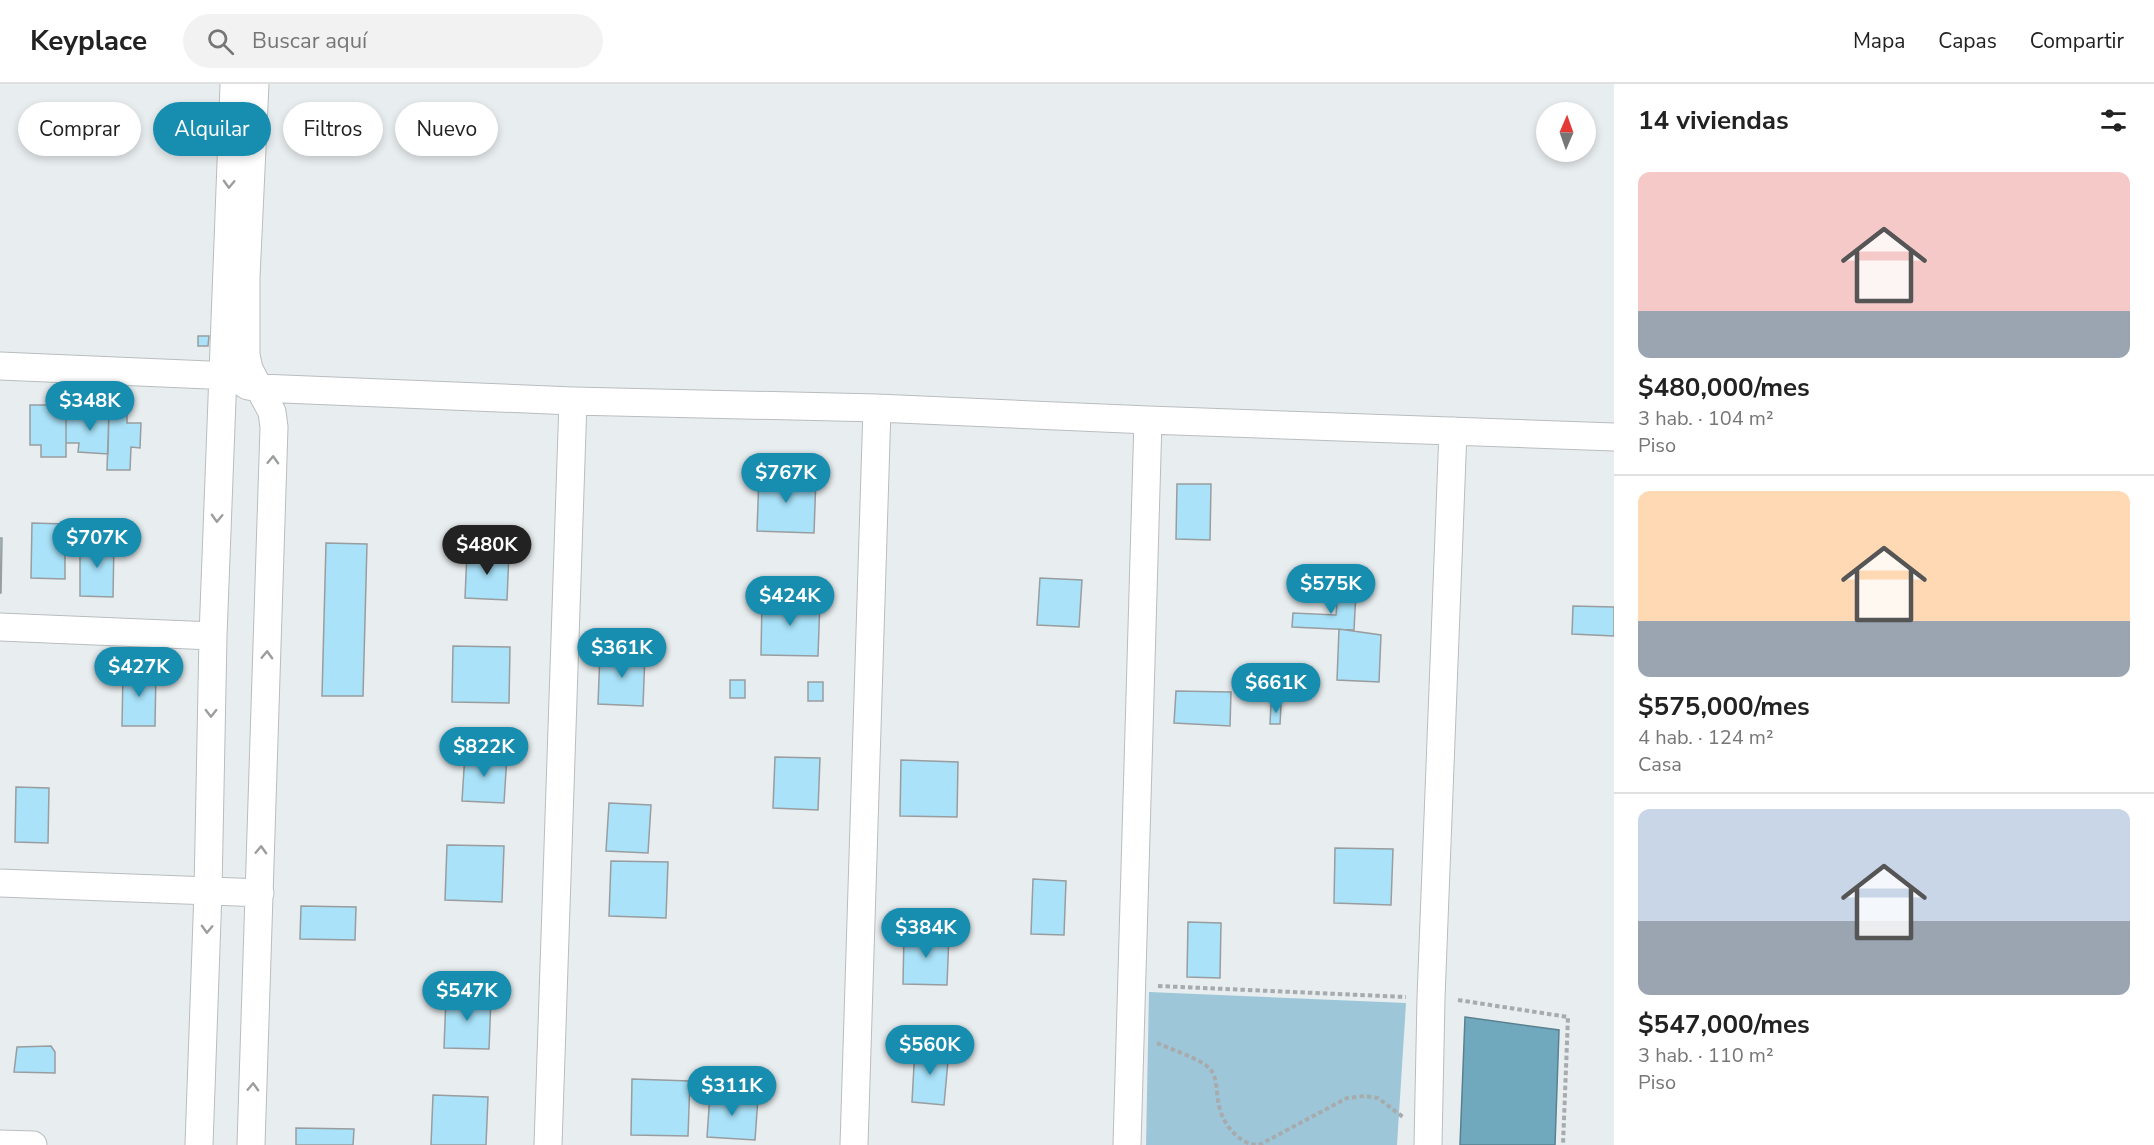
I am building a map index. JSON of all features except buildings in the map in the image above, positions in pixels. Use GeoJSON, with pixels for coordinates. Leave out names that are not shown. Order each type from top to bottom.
{"type":"FeatureCollection","features":[{"type":"Feature","properties":{"kind":"street"},"geometry":{"type":"LineString","coordinates":[[199,1145],[221,375],[234,84]]}},
{"type":"Feature","properties":{"kind":"street"},"geometry":{"type":"LineString","coordinates":[[251,1145],[274,427],[272,412],[249,369],[246,346],[247,239],[255,84]]}},
{"type":"Feature","properties":{"kind":"street"},"geometry":{"type":"LineString","coordinates":[[0,366],[221,375],[232,376],[248,386],[260,388],[573,401],[877,408],[1614,437]]}},
{"type":"Feature","properties":{"kind":"street"},"geometry":{"type":"LineString","coordinates":[[548,1145],[573,401]]}},
{"type":"Feature","properties":{"kind":"street"},"geometry":{"type":"LineString","coordinates":[[854,1145],[877,408]]}},
{"type":"Feature","properties":{"kind":"street"},"geometry":{"type":"LineString","coordinates":[[1127,1145],[1148,420]]}},
{"type":"Feature","properties":{"kind":"street"},"geometry":{"type":"LineString","coordinates":[[1428,1145],[1431,998],[1453,431]]}},
{"type":"Feature","properties":{"kind":"street"},"geometry":{"type":"LineString","coordinates":[[0,627],[213,636]]}},
{"type":"Feature","properties":{"kind":"street"},"geometry":{"type":"LineString","coordinates":[[0,883],[260,893]]}},
{"type":"Feature","properties":{"kind":"street"},"geometry":{"type":"LineString","coordinates":[[0,1144],[33,1145]]}},
{"type":"Feature","properties":{"kind":"path"},"geometry":{"type":"LineString","coordinates":[[1151,986],[1456,999],[1568,1017],[1563,1145]]}},
{"type":"Feature","properties":{"kind":"path"},"geometry":{"type":"LineString","coordinates":[[1148,1039],[1204,1064],[1211,1070],[1215,1079],[1219,1107],[1227,1125],[1251,1145],[1259,1145],[1347,1098],[1365,1096],[1378,1098],[1407,1120]]}},
{"type":"Feature","properties":{"kind":"shaded area"},"geometry":{"type":"Polygon","coordinates":[[[1149,992],[1406,1003],[1397,1145],[1146,1145],[1149,992]]]}},
{"type":"Feature","properties":{"kind":"shaded area"},"geometry":{"type":"Polygon","coordinates":[[[1465,1017],[1559,1030],[1555,1145],[1460,1145],[1465,1017]]]}}]}
